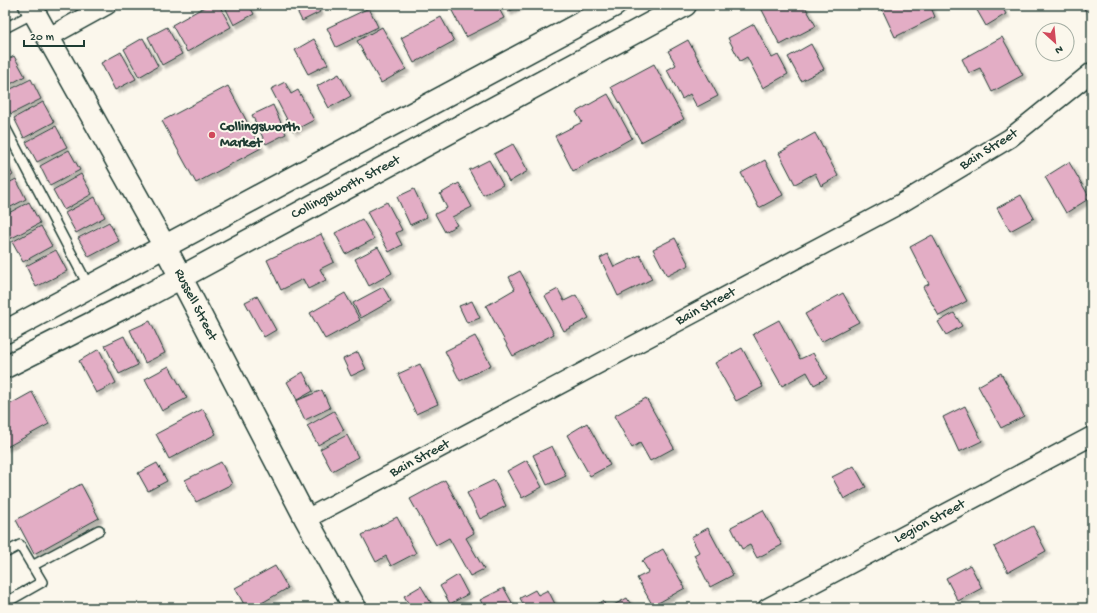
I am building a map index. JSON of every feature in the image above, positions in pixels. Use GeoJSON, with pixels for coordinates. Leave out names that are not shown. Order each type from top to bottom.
{"type":"FeatureCollection","features":[{"type":"Feature","properties":{"kind":"main road"},"geometry":{"type":"LineString","coordinates":[[5,332],[615,5]]}},
{"type":"Feature","properties":{"kind":"main road","name":"Collingsworth Street"},"geometry":{"type":"LineString","coordinates":[[5,367],[56,343],[180,278],[685,5]]}},
{"type":"Feature","properties":{"kind":"main road","name":"Russell Street"},"geometry":{"type":"LineString","coordinates":[[32,9],[165,247],[306,520],[355,608]]}},
{"type":"Feature","properties":{"kind":"street"},"geometry":{"type":"LineString","coordinates":[[47,38],[107,5]]}},
{"type":"Feature","properties":{"kind":"street","name":"Bain Street"},"geometry":{"type":"LineString","coordinates":[[306,520],[900,204],[1010,138],[1092,72]]}},
{"type":"Feature","properties":{"kind":"street","name":"Legion Street"},"geometry":{"type":"LineString","coordinates":[[767,608],[1092,436]]}},
{"type":"Feature","properties":{"kind":"lane"},"geometry":{"type":"LineString","coordinates":[[5,28],[32,9]]}},
{"type":"Feature","properties":{"kind":"lane"},"geometry":{"type":"LineString","coordinates":[[5,127],[89,287]]}},
{"type":"Feature","properties":{"kind":"lane"},"geometry":{"type":"LineString","coordinates":[[32,566],[99,530]]}},
{"type":"Feature","properties":{"kind":"lane"},"geometry":{"type":"LineString","coordinates":[[5,553],[20,545],[42,582],[5,603]]}},
{"type":"Feature","properties":{"kind":"building"},"geometry":{"type":"Polygon","coordinates":[[[208,5],[219,5],[231,27],[187,52],[172,25],[208,5]]]}},
{"type":"Feature","properties":{"kind":"building"},"geometry":{"type":"Polygon","coordinates":[[[224,5],[249,5],[254,14],[234,25],[224,5]]]}},
{"type":"Feature","properties":{"kind":"building"},"geometry":{"type":"Polygon","coordinates":[[[294,5],[316,5],[320,12],[302,21],[294,5]]]}},
{"type":"Feature","properties":{"kind":"building"},"geometry":{"type":"Polygon","coordinates":[[[458,5],[497,5],[504,18],[466,37],[451,9],[458,5]]]}},
{"type":"Feature","properties":{"kind":"building"},"geometry":{"type":"Polygon","coordinates":[[[505,5],[521,5],[508,12],[505,5]]]}},
{"type":"Feature","properties":{"kind":"building"},"geometry":{"type":"Polygon","coordinates":[[[767,5],[804,5],[816,26],[780,45],[761,8],[767,5]]]}},
{"type":"Feature","properties":{"kind":"building"},"geometry":{"type":"Polygon","coordinates":[[[880,5],[930,5],[935,17],[895,37],[880,5]]]}},
{"type":"Feature","properties":{"kind":"building"},"geometry":{"type":"Polygon","coordinates":[[[974,5],[1001,5],[1006,14],[986,26],[974,5]]]}},
{"type":"Feature","properties":{"kind":"building"},"geometry":{"type":"Polygon","coordinates":[[[1082,5],[1092,5],[1092,8],[1086,12],[1082,5]]]}},
{"type":"Feature","properties":{"kind":"building"},"geometry":{"type":"Polygon","coordinates":[[[369,8],[378,27],[336,47],[327,28],[369,8]]]}},
{"type":"Feature","properties":{"kind":"building"},"geometry":{"type":"Polygon","coordinates":[[[441,17],[454,41],[414,63],[401,38],[441,17]]]}},
{"type":"Feature","properties":{"kind":"building"},"geometry":{"type":"Polygon","coordinates":[[[754,24],[772,58],[778,55],[788,74],[763,88],[747,57],[740,61],[728,38],[754,24]]]}},
{"type":"Feature","properties":{"kind":"building"},"geometry":{"type":"Polygon","coordinates":[[[167,27],[182,54],[162,65],[148,37],[167,27]]]}},
{"type":"Feature","properties":{"kind":"building"},"geometry":{"type":"Polygon","coordinates":[[[382,27],[406,69],[381,83],[357,41],[382,27]]]}},
{"type":"Feature","properties":{"kind":"building"},"geometry":{"type":"Polygon","coordinates":[[[1002,37],[1023,75],[992,92],[980,68],[969,73],[962,59],[1002,37]]]}},
{"type":"Feature","properties":{"kind":"building"},"geometry":{"type":"Polygon","coordinates":[[[143,38],[158,66],[139,77],[124,49],[143,38]]]}},
{"type":"Feature","properties":{"kind":"building"},"geometry":{"type":"Polygon","coordinates":[[[314,39],[328,64],[308,74],[295,50],[314,39]]]}},
{"type":"Feature","properties":{"kind":"building"},"geometry":{"type":"Polygon","coordinates":[[[688,40],[718,96],[697,107],[690,94],[682,99],[667,70],[676,65],[668,51],[688,40]]]}},
{"type":"Feature","properties":{"kind":"building"},"geometry":{"type":"Polygon","coordinates":[[[811,44],[824,69],[801,81],[788,57],[811,44]]]}},
{"type":"Feature","properties":{"kind":"building"},"geometry":{"type":"Polygon","coordinates":[[[121,52],[136,79],[115,90],[101,63],[121,52]]]}},
{"type":"Feature","properties":{"kind":"building"},"geometry":{"type":"Polygon","coordinates":[[[14,56],[25,76],[5,87],[5,61],[14,56]]]}},
{"type":"Feature","properties":{"kind":"building"},"geometry":{"type":"Polygon","coordinates":[[[654,64],[684,119],[641,142],[611,87],[654,64]]]}},
{"type":"Feature","properties":{"kind":"building"},"geometry":{"type":"Polygon","coordinates":[[[339,74],[351,96],[329,108],[317,86],[339,74]]]}},
{"type":"Feature","properties":{"kind":"building"},"geometry":{"type":"Polygon","coordinates":[[[31,79],[41,99],[11,114],[5,102],[5,92],[31,79]]]}},
{"type":"Feature","properties":{"kind":"building"},"geometry":{"type":"Polygon","coordinates":[[[285,82],[291,94],[298,90],[314,120],[293,131],[271,89],[285,82]]]}},
{"type":"Feature","properties":{"kind":"building","name":"Collingsworth Market"},"geometry":{"type":"Polygon","coordinates":[[[228,86],[261,148],[196,183],[162,121],[228,86]]]}},
{"type":"Feature","properties":{"kind":"building"},"geometry":{"type":"Polygon","coordinates":[[[608,94],[632,138],[573,171],[555,136],[582,122],[576,112],[608,94]]]}},
{"type":"Feature","properties":{"kind":"building"},"geometry":{"type":"Polygon","coordinates":[[[43,102],[54,122],[24,138],[14,118],[43,102]]]}},
{"type":"Feature","properties":{"kind":"building"},"geometry":{"type":"Polygon","coordinates":[[[273,105],[286,134],[266,144],[252,115],[273,105]]]}},
{"type":"Feature","properties":{"kind":"building"},"geometry":{"type":"Polygon","coordinates":[[[56,126],[67,147],[37,162],[26,142],[56,126]]]}},
{"type":"Feature","properties":{"kind":"building"},"geometry":{"type":"Polygon","coordinates":[[[815,133],[838,176],[821,186],[815,173],[795,184],[779,153],[815,133]]]}},
{"type":"Feature","properties":{"kind":"building"},"geometry":{"type":"Polygon","coordinates":[[[513,144],[528,171],[509,182],[494,154],[513,144]]]}},
{"type":"Feature","properties":{"kind":"building"},"geometry":{"type":"Polygon","coordinates":[[[69,150],[80,170],[50,186],[40,166],[69,150]]]}},
{"type":"Feature","properties":{"kind":"building"},"geometry":{"type":"Polygon","coordinates":[[[5,160],[13,175],[5,180],[5,160]]]}},
{"type":"Feature","properties":{"kind":"building"},"geometry":{"type":"Polygon","coordinates":[[[489,160],[503,185],[483,195],[469,170],[489,160]]]}},
{"type":"Feature","properties":{"kind":"building"},"geometry":{"type":"Polygon","coordinates":[[[765,160],[783,195],[759,208],[741,173],[765,160]]]}},
{"type":"Feature","properties":{"kind":"building"},"geometry":{"type":"Polygon","coordinates":[[[1069,162],[1090,198],[1066,213],[1045,177],[1069,162]]]}},
{"type":"Feature","properties":{"kind":"building"},"geometry":{"type":"Polygon","coordinates":[[[81,174],[92,194],[64,210],[53,190],[81,174]]]}},
{"type":"Feature","properties":{"kind":"building"},"geometry":{"type":"Polygon","coordinates":[[[16,179],[26,199],[5,210],[5,185],[16,179]]]}},
{"type":"Feature","properties":{"kind":"building"},"geometry":{"type":"Polygon","coordinates":[[[459,183],[472,207],[452,217],[457,225],[445,232],[435,214],[447,208],[440,194],[459,183]]]}},
{"type":"Feature","properties":{"kind":"building"},"geometry":{"type":"Polygon","coordinates":[[[414,189],[427,217],[410,225],[397,197],[414,189]]]}},
{"type":"Feature","properties":{"kind":"building"},"geometry":{"type":"Polygon","coordinates":[[[1021,195],[1034,218],[1010,231],[997,208],[1021,195]]]}},
{"type":"Feature","properties":{"kind":"building"},"geometry":{"type":"Polygon","coordinates":[[[95,197],[105,217],[76,233],[65,213],[95,197]]]}},
{"type":"Feature","properties":{"kind":"building"},"geometry":{"type":"Polygon","coordinates":[[[29,202],[40,223],[10,239],[5,228],[5,215],[29,202]]]}},
{"type":"Feature","properties":{"kind":"building"},"geometry":{"type":"Polygon","coordinates":[[[387,202],[402,230],[396,233],[402,245],[389,252],[367,212],[387,202]]]}},
{"type":"Feature","properties":{"kind":"building"},"geometry":{"type":"Polygon","coordinates":[[[362,219],[374,239],[346,254],[335,233],[362,219]]]}},
{"type":"Feature","properties":{"kind":"building"},"geometry":{"type":"Polygon","coordinates":[[[109,222],[119,241],[89,257],[78,238],[109,222]]]}},
{"type":"Feature","properties":{"kind":"building"},"geometry":{"type":"Polygon","coordinates":[[[41,226],[52,246],[23,262],[12,242],[41,226]]]}},
{"type":"Feature","properties":{"kind":"building"},"geometry":{"type":"Polygon","coordinates":[[[321,234],[334,262],[320,269],[326,280],[308,289],[303,279],[281,290],[267,260],[321,234]]]}},
{"type":"Feature","properties":{"kind":"building"},"geometry":{"type":"Polygon","coordinates":[[[932,235],[967,301],[939,316],[923,287],[929,284],[910,247],[932,235]]]}},
{"type":"Feature","properties":{"kind":"building"},"geometry":{"type":"Polygon","coordinates":[[[675,238],[689,265],[667,276],[653,249],[675,238]]]}},
{"type":"Feature","properties":{"kind":"building"},"geometry":{"type":"Polygon","coordinates":[[[378,247],[392,273],[369,286],[355,259],[378,247]]]}},
{"type":"Feature","properties":{"kind":"building"},"geometry":{"type":"Polygon","coordinates":[[[56,250],[67,271],[36,287],[26,266],[56,250]]]}},
{"type":"Feature","properties":{"kind":"building"},"geometry":{"type":"Polygon","coordinates":[[[608,254],[614,267],[640,255],[652,279],[618,296],[600,258],[608,254]]]}},
{"type":"Feature","properties":{"kind":"building"},"geometry":{"type":"Polygon","coordinates":[[[520,271],[554,334],[513,356],[486,306],[515,289],[509,277],[520,271]]]}},
{"type":"Feature","properties":{"kind":"building"},"geometry":{"type":"Polygon","coordinates":[[[383,287],[391,301],[361,318],[353,303],[383,287]]]}},
{"type":"Feature","properties":{"kind":"building"},"geometry":{"type":"Polygon","coordinates":[[[558,289],[564,301],[576,295],[589,318],[564,331],[545,296],[558,289]]]}},
{"type":"Feature","properties":{"kind":"building"},"geometry":{"type":"Polygon","coordinates":[[[345,293],[360,320],[325,339],[310,313],[345,293]]]}},
{"type":"Feature","properties":{"kind":"building"},"geometry":{"type":"Polygon","coordinates":[[[843,293],[859,322],[821,342],[805,314],[843,293]]]}},
{"type":"Feature","properties":{"kind":"building"},"geometry":{"type":"Polygon","coordinates":[[[257,296],[276,330],[264,337],[245,302],[257,296]]]}},
{"type":"Feature","properties":{"kind":"building"},"geometry":{"type":"Polygon","coordinates":[[[472,301],[480,318],[467,323],[459,306],[472,301]]]}},
{"type":"Feature","properties":{"kind":"building"},"geometry":{"type":"Polygon","coordinates":[[[954,313],[962,326],[946,335],[938,322],[954,313]]]}},
{"type":"Feature","properties":{"kind":"building"},"geometry":{"type":"Polygon","coordinates":[[[779,320],[800,359],[813,353],[827,378],[814,385],[807,372],[782,386],[753,334],[779,320]]]}},
{"type":"Feature","properties":{"kind":"building"},"geometry":{"type":"Polygon","coordinates":[[[150,321],[165,353],[145,363],[130,330],[150,321]]]}},
{"type":"Feature","properties":{"kind":"building"},"geometry":{"type":"Polygon","coordinates":[[[124,336],[138,365],[119,374],[105,345],[124,336]]]}},
{"type":"Feature","properties":{"kind":"building"},"geometry":{"type":"Polygon","coordinates":[[[475,336],[491,365],[460,381],[445,351],[475,336]]]}},
{"type":"Feature","properties":{"kind":"building"},"geometry":{"type":"Polygon","coordinates":[[[742,348],[763,387],[736,401],[715,363],[742,348]]]}},
{"type":"Feature","properties":{"kind":"building"},"geometry":{"type":"Polygon","coordinates":[[[99,349],[116,383],[96,393],[79,361],[99,349]]]}},
{"type":"Feature","properties":{"kind":"building"},"geometry":{"type":"Polygon","coordinates":[[[358,352],[366,369],[351,376],[343,359],[358,352]]]}},
{"type":"Feature","properties":{"kind":"building"},"geometry":{"type":"Polygon","coordinates":[[[420,364],[438,404],[416,414],[398,374],[420,364]]]}},
{"type":"Feature","properties":{"kind":"building"},"geometry":{"type":"Polygon","coordinates":[[[169,366],[187,398],[162,411],[145,379],[169,366]]]}},
{"type":"Feature","properties":{"kind":"building"},"geometry":{"type":"Polygon","coordinates":[[[303,372],[313,391],[297,400],[287,382],[303,372]]]}},
{"type":"Feature","properties":{"kind":"building"},"geometry":{"type":"Polygon","coordinates":[[[1001,373],[1024,416],[1001,428],[978,386],[1001,373]]]}},
{"type":"Feature","properties":{"kind":"building"},"geometry":{"type":"Polygon","coordinates":[[[322,390],[330,408],[305,420],[296,401],[322,390]]]}},
{"type":"Feature","properties":{"kind":"building"},"geometry":{"type":"Polygon","coordinates":[[[32,392],[49,424],[5,448],[5,407],[32,392]]]}},
{"type":"Feature","properties":{"kind":"building"},"geometry":{"type":"Polygon","coordinates":[[[646,398],[674,448],[650,461],[640,443],[632,448],[614,416],[646,398]]]}},
{"type":"Feature","properties":{"kind":"building"},"geometry":{"type":"Polygon","coordinates":[[[965,406],[982,441],[959,452],[943,417],[965,406]]]}},
{"type":"Feature","properties":{"kind":"building"},"geometry":{"type":"Polygon","coordinates":[[[203,409],[216,434],[169,459],[156,434],[203,409]]]}},
{"type":"Feature","properties":{"kind":"building"},"geometry":{"type":"Polygon","coordinates":[[[334,411],[344,430],[318,445],[307,426],[334,411]]]}},
{"type":"Feature","properties":{"kind":"building"},"geometry":{"type":"Polygon","coordinates":[[[587,423],[610,465],[590,476],[567,435],[587,423]]]}},
{"type":"Feature","properties":{"kind":"building"},"geometry":{"type":"Polygon","coordinates":[[[347,435],[358,457],[332,471],[320,449],[347,435]]]}},
{"type":"Feature","properties":{"kind":"building"},"geometry":{"type":"Polygon","coordinates":[[[552,446],[566,476],[547,485],[533,455],[552,446]]]}},
{"type":"Feature","properties":{"kind":"building"},"geometry":{"type":"Polygon","coordinates":[[[527,460],[542,487],[522,498],[507,471],[527,460]]]}},
{"type":"Feature","properties":{"kind":"building"},"geometry":{"type":"Polygon","coordinates":[[[221,462],[232,484],[196,502],[185,480],[221,462]]]}},
{"type":"Feature","properties":{"kind":"building"},"geometry":{"type":"Polygon","coordinates":[[[157,463],[167,481],[148,491],[138,473],[157,463]]]}},
{"type":"Feature","properties":{"kind":"building"},"geometry":{"type":"Polygon","coordinates":[[[854,466],[866,487],[844,499],[832,477],[854,466]]]}},
{"type":"Feature","properties":{"kind":"building"},"geometry":{"type":"Polygon","coordinates":[[[445,480],[474,533],[466,538],[484,569],[470,576],[449,538],[436,545],[410,499],[445,480]]]}},
{"type":"Feature","properties":{"kind":"building"},"geometry":{"type":"Polygon","coordinates":[[[494,480],[506,506],[480,519],[467,493],[494,480]]]}},
{"type":"Feature","properties":{"kind":"building"},"geometry":{"type":"Polygon","coordinates":[[[81,484],[99,518],[34,554],[16,520],[81,484]]]}},
{"type":"Feature","properties":{"kind":"building"},"geometry":{"type":"Polygon","coordinates":[[[763,510],[782,545],[757,558],[750,545],[742,549],[731,527],[763,510]]]}},
{"type":"Feature","properties":{"kind":"building"},"geometry":{"type":"Polygon","coordinates":[[[397,517],[416,553],[391,566],[386,556],[376,562],[362,535],[397,517]]]}},
{"type":"Feature","properties":{"kind":"building"},"geometry":{"type":"Polygon","coordinates":[[[1033,526],[1046,551],[1008,572],[994,547],[1033,526]]]}},
{"type":"Feature","properties":{"kind":"building"},"geometry":{"type":"Polygon","coordinates":[[[708,528],[733,575],[710,587],[694,555],[699,552],[691,537],[708,528]]]}},
{"type":"Feature","properties":{"kind":"building"},"geometry":{"type":"Polygon","coordinates":[[[663,549],[685,588],[653,606],[637,578],[649,572],[642,561],[663,549]]]}},
{"type":"Feature","properties":{"kind":"building"},"geometry":{"type":"Polygon","coordinates":[[[970,565],[982,588],[958,601],[946,578],[970,565]]]}},
{"type":"Feature","properties":{"kind":"building"},"geometry":{"type":"Polygon","coordinates":[[[275,566],[288,588],[253,608],[246,608],[235,588],[275,566]]]}},
{"type":"Feature","properties":{"kind":"building"},"geometry":{"type":"Polygon","coordinates":[[[458,575],[468,594],[450,604],[440,586],[458,575]]]}},
{"type":"Feature","properties":{"kind":"building"},"geometry":{"type":"Polygon","coordinates":[[[421,586],[431,603],[422,608],[411,608],[404,596],[421,586]]]}},
{"type":"Feature","properties":{"kind":"building"},"geometry":{"type":"Polygon","coordinates":[[[504,588],[515,608],[485,608],[480,600],[504,588]]]}},
{"type":"Feature","properties":{"kind":"building"},"geometry":{"type":"Polygon","coordinates":[[[535,590],[538,595],[548,590],[557,608],[525,608],[520,598],[535,590]]]}},
{"type":"Feature","properties":{"kind":"building"},"geometry":{"type":"Polygon","coordinates":[[[627,598],[633,608],[608,608],[627,598]]]}},
{"type":"Feature","properties":{"kind":"building"},"geometry":{"type":"Polygon","coordinates":[[[603,601],[607,608],[592,608],[592,607],[603,601]]]}},
{"type":"Feature","properties":{"kind":"place","name":"Collingsworth Market"},"geometry":{"type":"Point","coordinates":[212,135]}}]}
